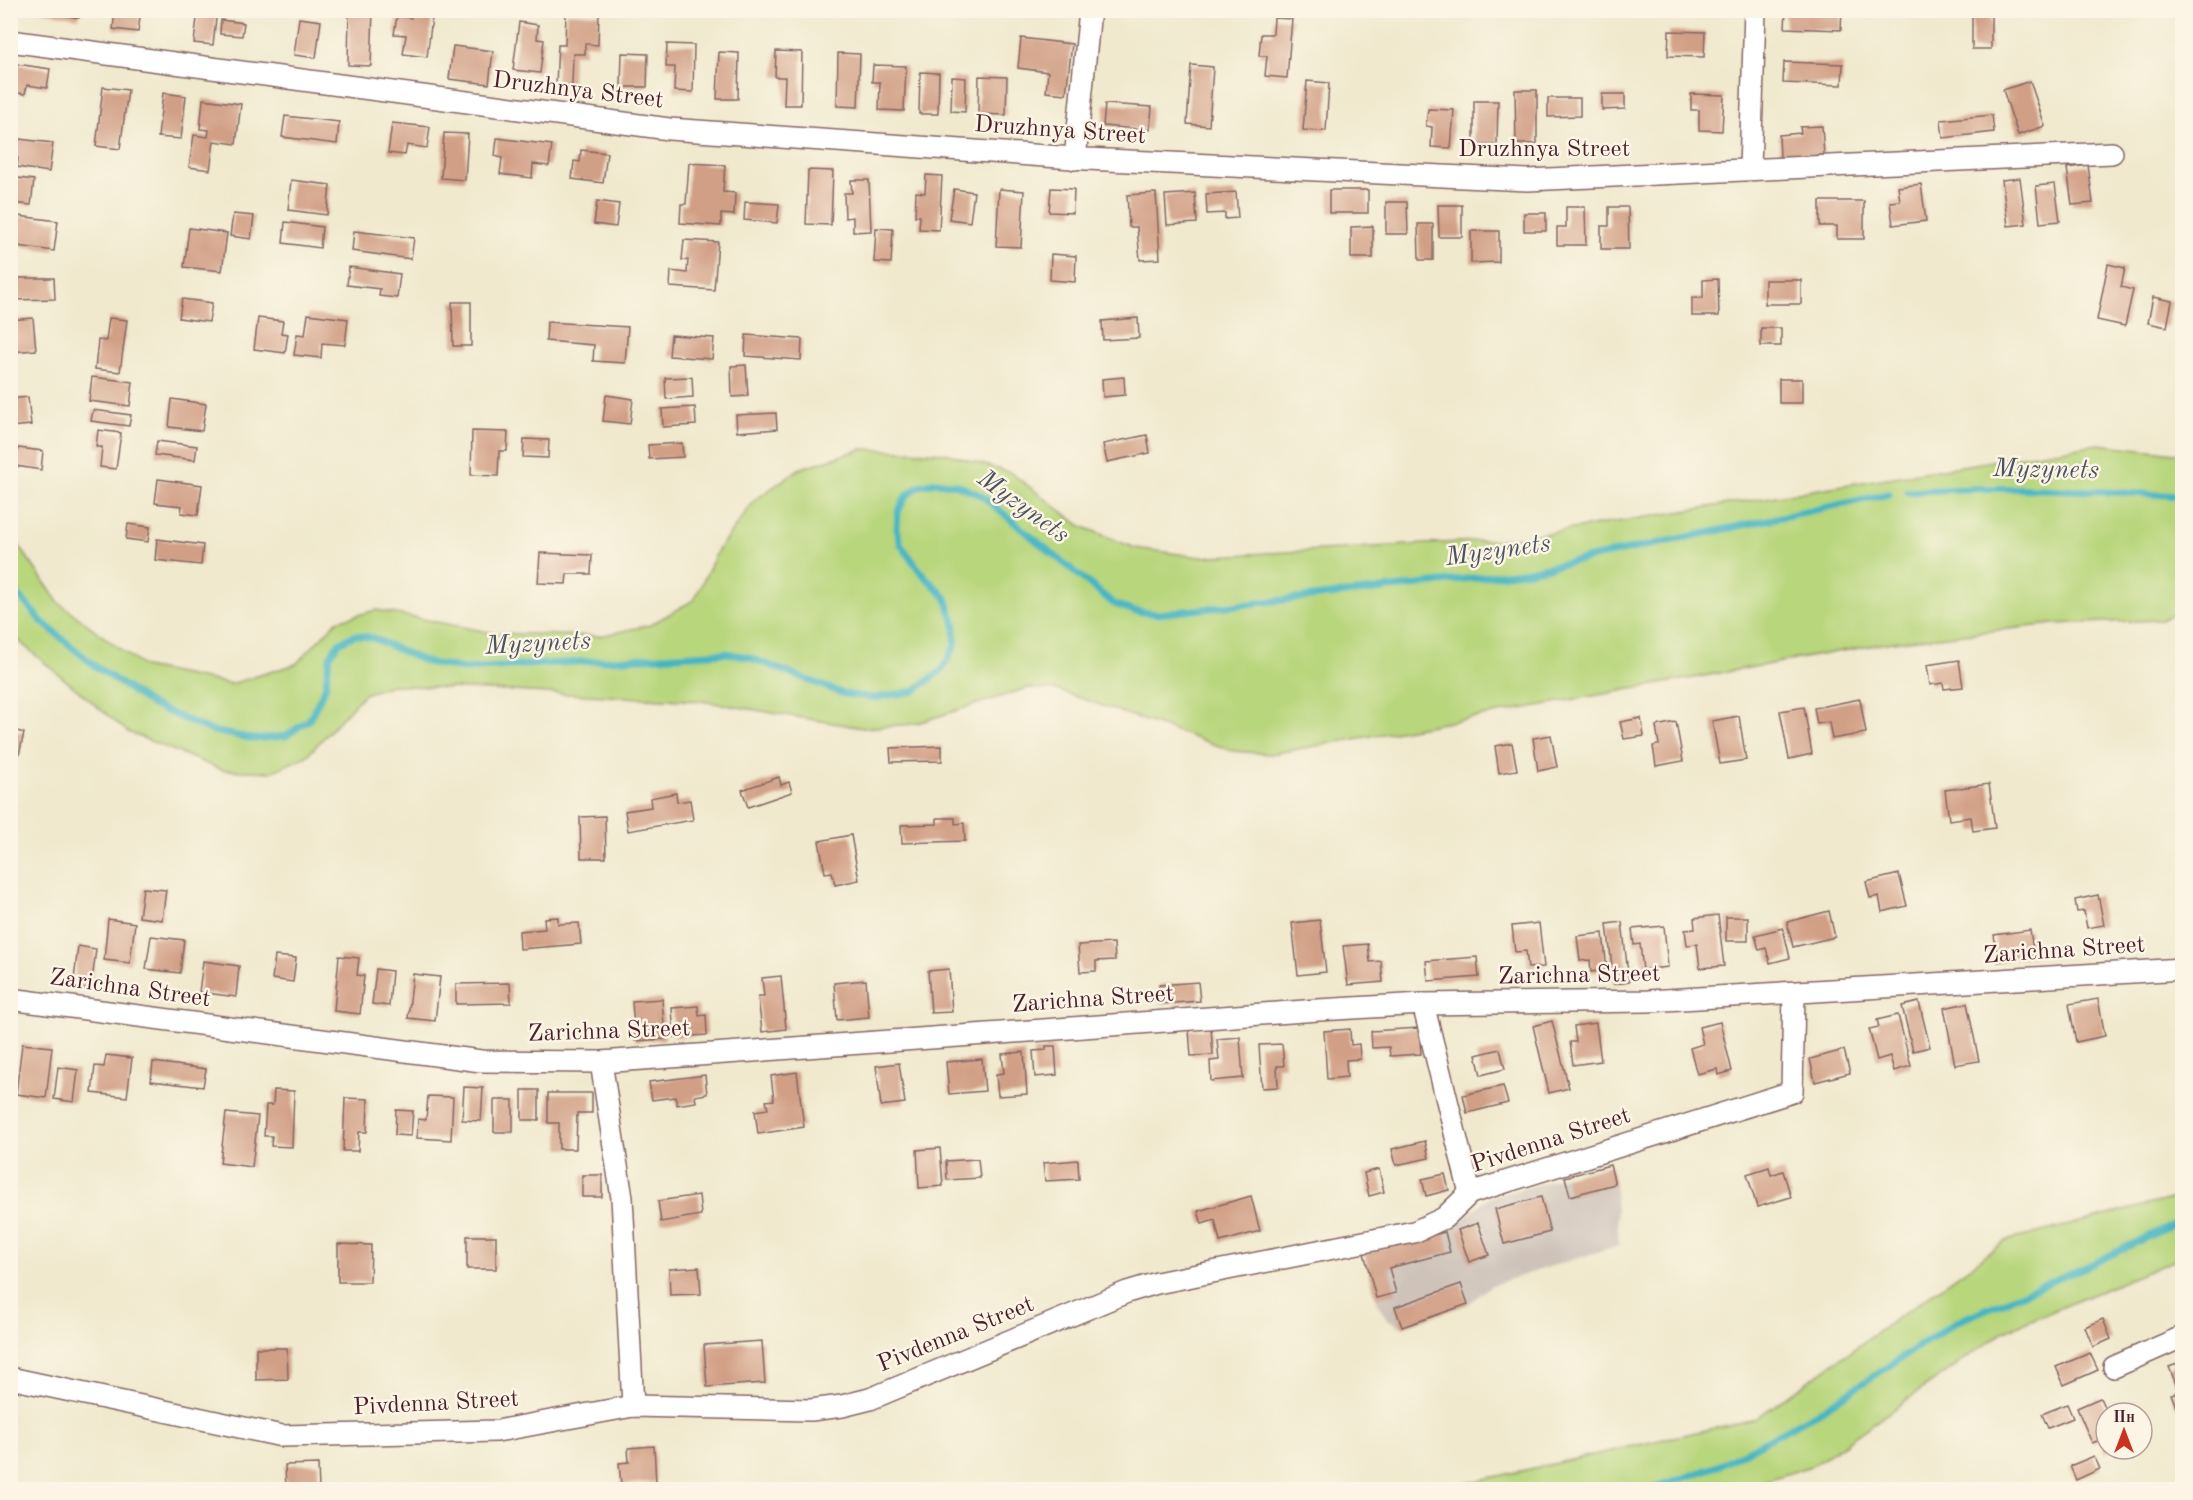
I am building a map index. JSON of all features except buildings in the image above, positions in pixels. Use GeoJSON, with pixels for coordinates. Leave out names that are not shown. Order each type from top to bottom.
{"type":"FeatureCollection","features":[{"type":"Feature","properties":{"kind":"street"},"geometry":{"type":"LineString","coordinates":[[1075,159],[1090,10]]}},
{"type":"Feature","properties":{"kind":"street"},"geometry":{"type":"LineString","coordinates":[[1749,169],[1755,10]]}},
{"type":"Feature","properties":{"kind":"street","name":"Druzhnya Street"},"geometry":{"type":"LineString","coordinates":[[10,41],[669,129],[1075,159],[1527,180],[2112,153]]}},
{"type":"Feature","properties":{"kind":"street","name":"Zarichna Street"},"geometry":{"type":"LineString","coordinates":[[10,999],[481,1061],[602,1062],[1423,1004],[1648,1001],[2182,969]]}},
{"type":"Feature","properties":{"kind":"street","name":"Pivdenna Street"},"geometry":{"type":"LineString","coordinates":[[10,1378],[282,1436],[497,1431],[633,1406],[811,1410],[842,1406],[870,1399],[1127,1292],[1414,1232],[1444,1218],[1470,1193],[1792,1092],[1794,993]]}},
{"type":"Feature","properties":{"kind":"street"},"geometry":{"type":"LineString","coordinates":[[1423,1004],[1470,1193]]}},
{"type":"Feature","properties":{"kind":"street"},"geometry":{"type":"LineString","coordinates":[[602,1062],[622,1198],[633,1406]]}},
{"type":"Feature","properties":{"kind":"street"},"geometry":{"type":"LineString","coordinates":[[2114,1367],[2182,1336]]}},
{"type":"Feature","properties":{"kind":"shaded area"},"geometry":{"type":"Polygon","coordinates":[[[1610,1165],[1615,1184],[1619,1245],[1492,1285],[1468,1304],[1402,1327],[1387,1319],[1378,1304],[1364,1253],[1445,1232],[1488,1198],[1610,1165]]]}},
{"type":"Feature","properties":{"kind":"green space"},"geometry":{"type":"Polygon","coordinates":[[[2098,444],[2182,454],[2182,609],[2161,620],[2053,624],[1892,642],[1271,754],[1233,751],[1057,690],[1028,688],[914,724],[863,728],[702,701],[392,685],[364,694],[307,756],[271,772],[222,770],[128,732],[21,643],[11,629],[11,534],[58,602],[144,667],[231,684],[296,664],[337,621],[376,610],[493,633],[600,636],[650,625],[694,600],[718,550],[755,500],[799,469],[862,449],[945,453],[1011,473],[1081,526],[1135,548],[1200,557],[1511,539],[2098,444]]]}},
{"type":"Feature","properties":{"kind":"green space"},"geometry":{"type":"Polygon","coordinates":[[[2182,1196],[2182,1257],[2005,1331],[1814,1465],[1740,1489],[1440,1489],[1755,1419],[2006,1241],[2182,1196]]]}},
{"type":"Feature","properties":{"kind":"waterway","name":"Myzynets"},"geometry":{"type":"LineString","coordinates":[[10,585],[41,621],[95,666],[152,705],[212,731],[254,739],[286,736],[309,720],[325,688],[330,656],[339,643],[355,635],[373,638],[426,662],[464,669],[726,653],[748,657],[844,694],[875,698],[914,691],[942,670],[955,646],[955,625],[946,598],[920,571],[901,545],[897,529],[898,512],[906,496],[919,486],[936,482],[958,485],[982,496],[1114,604],[1134,611],[1158,614],[1529,571],[1889,494]]}},
{"type":"Feature","properties":{"kind":"waterway","name":"Myzynets"},"geometry":{"type":"LineString","coordinates":[[1908,492],[2011,488],[2182,496]]}},
{"type":"Feature","properties":{"kind":"waterway"},"geometry":{"type":"LineString","coordinates":[[1650,1490],[1723,1464],[1817,1413],[1956,1322],[2090,1265],[2182,1220]]}}]}
